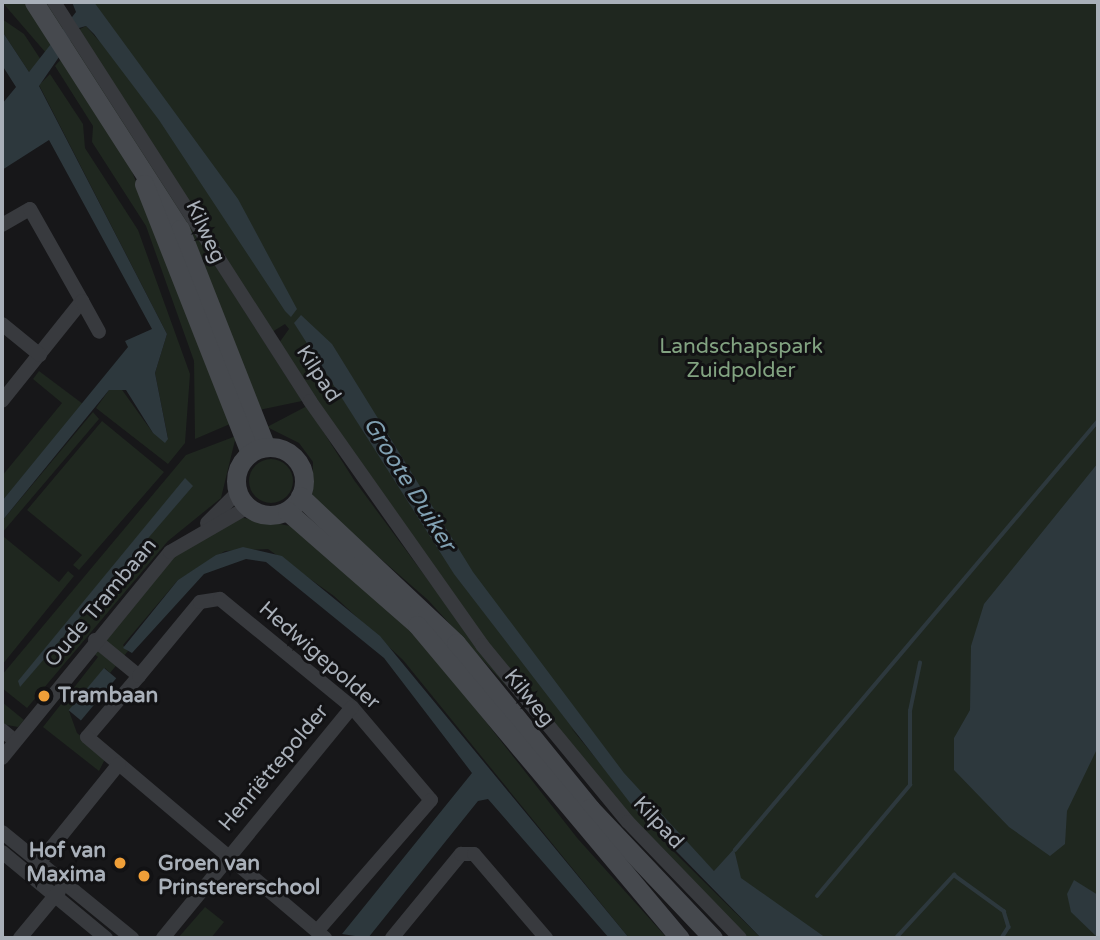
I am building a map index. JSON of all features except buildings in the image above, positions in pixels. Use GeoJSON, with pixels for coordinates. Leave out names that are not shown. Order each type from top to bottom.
{"type":"FeatureCollection","features":[{"type":"Feature","properties":{"kind":"main road","name":"Kilweg"},"geometry":{"type":"LineString","coordinates":[[34,2],[58,24],[74,48],[115,125],[258,450]]}},
{"type":"Feature","properties":{"kind":"main road"},"geometry":{"type":"LineString","coordinates":[[258,450],[298,461],[300,496],[287,511],[270,515],[243,500],[237,470],[258,450]]}},
{"type":"Feature","properties":{"kind":"main road","name":"Kilweg"},"geometry":{"type":"LineString","coordinates":[[300,496],[456,643],[590,808],[712,938]]}},
{"type":"Feature","properties":{"kind":"main road","name":"Kilweg"},"geometry":{"type":"LineString","coordinates":[[287,511],[417,625],[680,938]]}},
{"type":"Feature","properties":{"kind":"street"},"geometry":{"type":"LineString","coordinates":[[54,2],[58,24]]}},
{"type":"Feature","properties":{"kind":"street","name":"Kilpad"},"geometry":{"type":"LineString","coordinates":[[74,48],[310,401],[482,645],[603,794],[740,938]]}},
{"type":"Feature","properties":{"kind":"street"},"geometry":{"type":"LineString","coordinates":[[2,225],[30,209],[99,332]]}},
{"type":"Feature","properties":{"kind":"street"},"geometry":{"type":"LineString","coordinates":[[2,401],[82,301]]}},
{"type":"Feature","properties":{"kind":"street"},"geometry":{"type":"LineString","coordinates":[[2,324],[40,355]]}},
{"type":"Feature","properties":{"kind":"street","name":"Oude Trambaan"},"geometry":{"type":"LineString","coordinates":[[2,758],[95,640],[170,552],[243,500]]}},
{"type":"Feature","properties":{"kind":"street","name":"Hedwigepolder"},"geometry":{"type":"LineString","coordinates":[[220,599],[352,707],[431,800],[321,935],[87,737],[200,602],[220,599]]}},
{"type":"Feature","properties":{"kind":"street"},"geometry":{"type":"LineString","coordinates":[[95,640],[139,676]]}},
{"type":"Feature","properties":{"kind":"street","name":"Henriëttepolder"},"geometry":{"type":"LineString","coordinates":[[163,938],[352,707]]}},
{"type":"Feature","properties":{"kind":"street"},"geometry":{"type":"LineString","coordinates":[[2,730],[15,741]]}},
{"type":"Feature","properties":{"kind":"street"},"geometry":{"type":"LineString","coordinates":[[38,863],[120,764]]}},
{"type":"Feature","properties":{"kind":"street"},"geometry":{"type":"LineString","coordinates":[[2,832],[132,938]]}},
{"type":"Feature","properties":{"kind":"street"},"geometry":{"type":"LineString","coordinates":[[2,852],[106,938]]}},
{"type":"Feature","properties":{"kind":"street"},"geometry":{"type":"LineString","coordinates":[[392,938],[461,854],[474,854],[545,938]]}},
{"type":"Feature","properties":{"kind":"street"},"geometry":{"type":"LineString","coordinates":[[20,938],[65,884]]}},
{"type":"Feature","properties":{"kind":"green space"},"geometry":{"type":"Polygon","coordinates":[[[2,2],[26,2],[54,44],[46,53],[2,2]]]}},
{"type":"Feature","properties":{"kind":"green space"},"geometry":{"type":"Polygon","coordinates":[[[42,2],[47,2],[302,401],[259,410],[204,274],[42,2]]]}},
{"type":"Feature","properties":{"kind":"green space","name":"Landschapspark Zuidpolder"},"geometry":{"type":"Polygon","coordinates":[[[75,2],[1098,2],[1098,938],[792,938],[715,872],[571,728],[669,847],[761,938],[746,938],[645,835],[535,705],[419,551],[279,343],[289,329],[285,324],[272,332],[78,30],[86,26],[99,41],[75,2]]]}},
{"type":"Feature","properties":{"kind":"green space"},"geometry":{"type":"Polygon","coordinates":[[[2,19],[24,34],[41,60],[29,72],[2,31],[2,19]]]}},
{"type":"Feature","properties":{"kind":"green space"},"geometry":{"type":"Polygon","coordinates":[[[62,58],[128,161],[230,424],[195,439],[194,361],[146,226],[92,142],[93,126],[55,66],[62,58]]]}},
{"type":"Feature","properties":{"kind":"green space"},"geometry":{"type":"Polygon","coordinates":[[[50,74],[83,124],[85,148],[138,230],[190,374],[185,443],[168,464],[96,408],[109,390],[120,387],[153,433],[168,438],[155,373],[167,334],[39,85],[50,74]]]}},
{"type":"Feature","properties":{"kind":"green space"},"geometry":{"type":"Polygon","coordinates":[[[39,371],[83,404],[2,501],[2,476],[62,403],[33,379],[39,371]]]}},
{"type":"Feature","properties":{"kind":"green space"},"geometry":{"type":"Polygon","coordinates":[[[307,406],[354,480],[508,688],[428,600],[312,499],[313,462],[299,443],[267,427],[307,406]]]}},
{"type":"Feature","properties":{"kind":"green space"},"geometry":{"type":"Polygon","coordinates":[[[93,412],[99,419],[2,533],[2,521],[93,412]]]}},
{"type":"Feature","properties":{"kind":"green space"},"geometry":{"type":"Polygon","coordinates":[[[102,421],[164,472],[79,570],[73,565],[82,555],[27,510],[102,421]]]}},
{"type":"Feature","properties":{"kind":"green space"},"geometry":{"type":"Polygon","coordinates":[[[236,436],[221,498],[168,541],[27,708],[2,688],[2,675],[186,455],[236,436]]]}},
{"type":"Feature","properties":{"kind":"green space"},"geometry":{"type":"Polygon","coordinates":[[[271,459],[287,465],[293,481],[287,497],[271,503],[255,497],[249,481],[255,465],[271,459]]]}},
{"type":"Feature","properties":{"kind":"green space"},"geometry":{"type":"Polygon","coordinates":[[[238,517],[291,526],[371,591],[435,657],[578,839],[667,938],[629,938],[403,660],[334,596],[268,549],[225,551],[178,580],[123,645],[128,651],[110,673],[105,668],[69,711],[77,733],[106,757],[99,771],[43,727],[98,657],[93,653],[174,554],[238,517]]]}},
{"type":"Feature","properties":{"kind":"green space"},"geometry":{"type":"Polygon","coordinates":[[[4,537],[59,582],[68,571],[74,576],[2,665],[4,537]]]}},
{"type":"Feature","properties":{"kind":"green space"},"geometry":{"type":"Polygon","coordinates":[[[2,702],[24,720],[18,727],[2,724],[2,702]]]}},
{"type":"Feature","properties":{"kind":"green space"},"geometry":{"type":"Polygon","coordinates":[[[205,907],[224,922],[211,938],[178,938],[205,907]]]}},
{"type":"Feature","properties":{"kind":"water"},"geometry":{"type":"Polygon","coordinates":[[[72,2],[94,2],[238,199],[297,309],[291,317],[285,311],[159,120],[94,34],[86,26],[79,28],[39,86],[167,334],[155,373],[168,439],[165,443],[153,433],[126,390],[109,390],[2,521],[2,501],[128,347],[125,341],[152,329],[49,140],[2,170],[2,104],[16,87],[2,65],[2,31],[29,72],[76,12],[72,2]]]}},
{"type":"Feature","properties":{"kind":"water","name":"Groote Duiker"},"geometry":{"type":"Polygon","coordinates":[[[301,315],[332,344],[473,572],[624,773],[714,871],[734,849],[741,878],[826,938],[761,938],[634,808],[454,574],[294,323],[301,315]]]}},
{"type":"Feature","properties":{"kind":"water"},"geometry":{"type":"Polygon","coordinates":[[[1098,463],[1098,747],[1067,811],[1065,844],[1050,856],[1009,827],[954,770],[954,738],[970,710],[971,646],[984,604],[1098,463]]]}},
{"type":"Feature","properties":{"kind":"water"},"geometry":{"type":"Polygon","coordinates":[[[185,478],[193,486],[20,687],[18,681],[185,478]]]}},
{"type":"Feature","properties":{"kind":"water"},"geometry":{"type":"Polygon","coordinates":[[[243,547],[282,556],[380,636],[629,938],[609,938],[488,799],[478,801],[368,938],[342,934],[472,773],[384,658],[266,562],[246,559],[204,574],[132,653],[123,648],[178,580],[216,555],[243,547]]]}},
{"type":"Feature","properties":{"kind":"water"},"geometry":{"type":"Polygon","coordinates":[[[104,668],[116,678],[81,720],[69,710],[104,668]]]}},
{"type":"Feature","properties":{"kind":"water"},"geometry":{"type":"Polygon","coordinates":[[[1074,880],[1098,895],[1098,938],[1071,912],[1067,894],[1074,880]]]}},
{"type":"Feature","properties":{"kind":"waterway"},"geometry":{"type":"LineString","coordinates":[[735,850],[1098,421]]}},
{"type":"Feature","properties":{"kind":"waterway"},"geometry":{"type":"LineString","coordinates":[[817,896],[910,785],[910,711],[920,663]]}},
{"type":"Feature","properties":{"kind":"waterway"},"geometry":{"type":"LineString","coordinates":[[896,938],[954,875],[1004,911],[1009,927],[1002,938]]}},
{"type":"Feature","properties":{"kind":"place","name":"Trambaan"},"geometry":{"type":"Point","coordinates":[44,696]}},
{"type":"Feature","properties":{"kind":"place","name":"Hof van Maxima"},"geometry":{"type":"Point","coordinates":[120,863]}},
{"type":"Feature","properties":{"kind":"place","name":"Groen van Prinstererschool"},"geometry":{"type":"Point","coordinates":[144,876]}}]}
